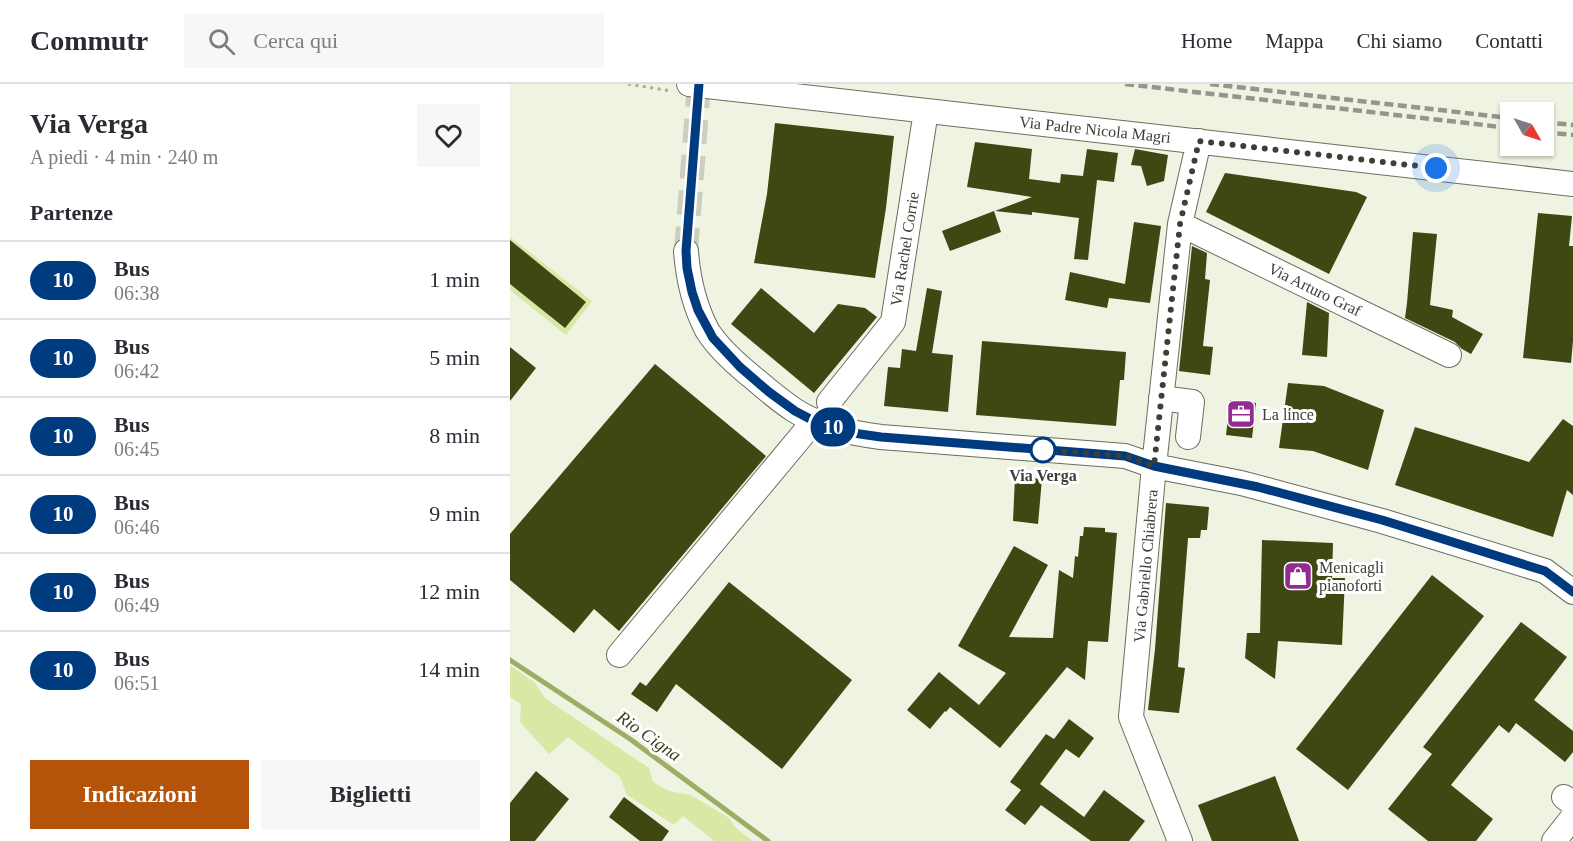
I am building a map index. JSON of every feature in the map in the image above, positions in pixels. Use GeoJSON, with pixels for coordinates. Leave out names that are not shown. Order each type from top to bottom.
{"type":"FeatureCollection","features":[{"type":"Feature","properties":{"kind":"street","name":"Via Padre Nicola Magri"},"geometry":{"type":"LineString","coordinates":[[688,87],[926,111],[1573,184]]}},
{"type":"Feature","properties":{"kind":"street","name":"Via Rachel Corrie"},"geometry":{"type":"LineString","coordinates":[[829,402],[892,322],[926,111]]}},
{"type":"Feature","properties":{"kind":"street","name":"Via Gabriello Chiabrera"},"geometry":{"type":"LineString","coordinates":[[1180,841],[1131,717],[1154,466],[1180,224],[1199,141]]}},
{"type":"Feature","properties":{"kind":"street","name":"Via Arturo Graf"},"geometry":{"type":"LineString","coordinates":[[1180,224],[1449,355]]}},
{"type":"Feature","properties":{"kind":"street"},"geometry":{"type":"LineString","coordinates":[[686,251],[692,292],[698,310],[713,338],[740,367],[769,392],[795,411],[814,421],[860,434],[957,444],[1125,456],[1154,466],[1241,483],[1382,520],[1545,571],[1573,592]]}},
{"type":"Feature","properties":{"kind":"street"},"geometry":{"type":"LineString","coordinates":[[1161,398],[1192,402],[1188,437]]}},
{"type":"Feature","properties":{"kind":"street"},"geometry":{"type":"LineString","coordinates":[[619,655],[814,421]]}},
{"type":"Feature","properties":{"kind":"street"},"geometry":{"type":"LineString","coordinates":[[1554,841],[1570,806]]}},
{"type":"Feature","properties":{"kind":"path"},"geometry":{"type":"LineString","coordinates":[[628,84],[688,87]]}},
{"type":"Feature","properties":{"kind":"green space"},"geometry":{"type":"Polygon","coordinates":[[[510,237],[592,301],[566,335],[510,290],[510,237]]]}},
{"type":"Feature","properties":{"kind":"green space"},"geometry":{"type":"Polygon","coordinates":[[[510,665],[534,682],[546,699],[649,768],[653,782],[669,791],[691,795],[729,818],[736,828],[753,841],[714,841],[683,816],[674,825],[627,795],[620,777],[568,737],[549,754],[520,722],[521,704],[510,697],[510,665]]]}},
{"type":"Feature","properties":{"kind":"building"},"geometry":{"type":"Polygon","coordinates":[[[775,123],[894,136],[875,278],[754,263],[767,194],[775,123]]]}},
{"type":"Feature","properties":{"kind":"building"},"geometry":{"type":"Polygon","coordinates":[[[975,142],[1032,149],[1029,179],[1060,183],[1061,174],[1083,176],[1087,149],[1118,153],[1114,182],[1097,180],[1088,260],[1074,259],[1079,218],[1032,212],[1032,215],[995,211],[1032,197],[967,187],[975,142]]]}},
{"type":"Feature","properties":{"kind":"building"},"geometry":{"type":"Polygon","coordinates":[[[1135,149],[1168,155],[1164,181],[1147,186],[1141,166],[1131,165],[1135,149]]]}},
{"type":"Feature","properties":{"kind":"building"},"geometry":{"type":"Polygon","coordinates":[[[1225,173],[1356,192],[1367,197],[1329,274],[1206,212],[1225,173]]]}},
{"type":"Feature","properties":{"kind":"building"},"geometry":{"type":"Polygon","coordinates":[[[994,211],[1001,232],[950,251],[942,231],[994,211]]]}},
{"type":"Feature","properties":{"kind":"building"},"geometry":{"type":"Polygon","coordinates":[[[1538,213],[1572,216],[1569,246],[1573,246],[1571,363],[1523,358],[1538,213]]]}},
{"type":"Feature","properties":{"kind":"building"},"geometry":{"type":"Polygon","coordinates":[[[1134,222],[1161,226],[1150,303],[1109,298],[1107,308],[1065,300],[1070,272],[1125,284],[1134,222]]]}},
{"type":"Feature","properties":{"kind":"building"},"geometry":{"type":"Polygon","coordinates":[[[1413,232],[1437,234],[1430,305],[1453,310],[1452,317],[1483,334],[1471,354],[1455,342],[1405,318],[1413,232]]]}},
{"type":"Feature","properties":{"kind":"building"},"geometry":{"type":"Polygon","coordinates":[[[510,240],[586,302],[565,328],[510,284],[510,240]]]}},
{"type":"Feature","properties":{"kind":"building"},"geometry":{"type":"Polygon","coordinates":[[[1192,246],[1207,253],[1205,279],[1210,280],[1203,346],[1213,347],[1210,375],[1179,371],[1192,246]]]}},
{"type":"Feature","properties":{"kind":"building"},"geometry":{"type":"Polygon","coordinates":[[[761,288],[814,333],[838,304],[865,308],[877,317],[814,393],[731,324],[761,288]]]}},
{"type":"Feature","properties":{"kind":"building"},"geometry":{"type":"Polygon","coordinates":[[[927,288],[942,291],[932,353],[953,355],[948,412],[884,406],[888,367],[900,368],[902,349],[916,351],[927,288]]]}},
{"type":"Feature","properties":{"kind":"building"},"geometry":{"type":"Polygon","coordinates":[[[1307,302],[1329,313],[1327,357],[1302,355],[1307,302]]]}},
{"type":"Feature","properties":{"kind":"building"},"geometry":{"type":"Polygon","coordinates":[[[982,341],[1126,352],[1124,380],[1120,380],[1116,426],[976,415],[982,341]]]}},
{"type":"Feature","properties":{"kind":"building"},"geometry":{"type":"Polygon","coordinates":[[[510,347],[536,368],[510,401],[510,347]]]}},
{"type":"Feature","properties":{"kind":"building"},"geometry":{"type":"Polygon","coordinates":[[[655,364],[766,456],[619,631],[594,609],[574,633],[510,580],[510,534],[655,364]]]}},
{"type":"Feature","properties":{"kind":"building"},"geometry":{"type":"Polygon","coordinates":[[[1288,383],[1324,386],[1384,410],[1368,470],[1313,451],[1279,448],[1288,383]]]}},
{"type":"Feature","properties":{"kind":"building","name":"La lince"},"geometry":{"type":"Polygon","coordinates":[[[1230,400],[1256,403],[1252,438],[1226,435],[1230,400]]]}},
{"type":"Feature","properties":{"kind":"building"},"geometry":{"type":"Polygon","coordinates":[[[1563,419],[1573,426],[1573,495],[1567,490],[1553,537],[1395,485],[1415,427],[1529,462],[1563,419]]]}},
{"type":"Feature","properties":{"kind":"building"},"geometry":{"type":"Polygon","coordinates":[[[1015,477],[1042,479],[1038,524],[1013,521],[1015,477]]]}},
{"type":"Feature","properties":{"kind":"building"},"geometry":{"type":"Polygon","coordinates":[[[1166,503],[1209,507],[1207,530],[1201,530],[1200,538],[1188,538],[1178,667],[1185,668],[1179,713],[1148,710],[1166,503]]]}},
{"type":"Feature","properties":{"kind":"building"},"geometry":{"type":"Polygon","coordinates":[[[1084,527],[1105,528],[1105,532],[1117,533],[1108,642],[1088,641],[1085,680],[1067,667],[1000,748],[950,707],[930,729],[907,710],[939,672],[979,705],[1006,673],[958,646],[1014,546],[1048,565],[1009,637],[1053,638],[1059,570],[1073,578],[1075,556],[1078,557],[1080,536],[1083,536],[1084,527]]]}},
{"type":"Feature","properties":{"kind":"building"},"geometry":{"type":"Polygon","coordinates":[[[1262,540],[1333,543],[1332,578],[1345,578],[1342,645],[1278,641],[1275,679],[1245,658],[1247,633],[1260,633],[1262,540]]]}},
{"type":"Feature","properties":{"kind":"building"},"geometry":{"type":"Polygon","coordinates":[[[1432,575],[1484,616],[1348,790],[1296,749],[1432,575]]]}},
{"type":"Feature","properties":{"kind":"building"},"geometry":{"type":"Polygon","coordinates":[[[729,582],[852,680],[782,769],[676,684],[657,712],[631,694],[640,682],[646,686],[729,582]]]}},
{"type":"Feature","properties":{"kind":"building"},"geometry":{"type":"Polygon","coordinates":[[[1521,622],[1567,657],[1534,700],[1573,731],[1573,752],[1565,762],[1516,723],[1509,733],[1499,725],[1451,785],[1493,819],[1476,841],[1428,841],[1388,809],[1432,754],[1423,747],[1521,622]]]}},
{"type":"Feature","properties":{"kind":"building"},"geometry":{"type":"Polygon","coordinates":[[[1069,719],[1094,738],[1079,758],[1066,749],[1040,784],[1084,817],[1104,790],[1145,821],[1129,841],[1091,841],[1041,805],[1025,825],[1005,810],[1021,790],[1010,782],[1046,734],[1054,739],[1069,719]]]}},
{"type":"Feature","properties":{"kind":"building"},"geometry":{"type":"Polygon","coordinates":[[[536,771],[569,799],[535,841],[510,841],[510,803],[536,771]]]}},
{"type":"Feature","properties":{"kind":"building"},"geometry":{"type":"Polygon","coordinates":[[[1275,776],[1299,841],[1212,841],[1198,805],[1275,776]]]}},
{"type":"Feature","properties":{"kind":"building"},"geometry":{"type":"Polygon","coordinates":[[[624,797],[669,831],[662,841],[640,841],[609,817],[624,797]]]}},
{"type":"Feature","properties":{"kind":"waterway","name":"Rio Cigna"},"geometry":{"type":"LineString","coordinates":[[510,660],[630,739],[768,841]]}},
{"type":"Feature","properties":{"kind":"tunnel"},"geometry":{"type":"LineString","coordinates":[[686,251],[699,84]]}},
{"type":"Feature","properties":{"kind":"railway"},"geometry":{"type":"LineString","coordinates":[[1125,84],[1500,127]]}},
{"type":"Feature","properties":{"kind":"railway"},"geometry":{"type":"LineString","coordinates":[[1210,84],[1500,117]]}},
{"type":"Feature","properties":{"kind":"railway"},"geometry":{"type":"LineString","coordinates":[[1554,123],[1573,125]]}},
{"type":"Feature","properties":{"kind":"railway"},"geometry":{"type":"LineString","coordinates":[[1554,133],[1573,135]]}},
{"type":"Feature","properties":{"kind":"bus line","name":"10"},"geometry":{"type":"LineString","coordinates":[[699,84],[686,251],[692,292],[698,310],[713,338],[740,367],[795,411],[837,429],[881,437],[1125,456],[1154,466],[1241,483],[1382,520],[1545,571],[1573,592]]}},
{"type":"Feature","properties":{"kind":"place","name":"La lince"},"geometry":{"type":"Point","coordinates":[1241,414]}},
{"type":"Feature","properties":{"kind":"place","name":"Via Verga"},"geometry":{"type":"Point","coordinates":[1043,450]}},
{"type":"Feature","properties":{"kind":"place","name":"Menicagli pianoforti"},"geometry":{"type":"Point","coordinates":[1298,576]}},
{"type":"Feature","properties":{"kind":"route"},"geometry":{"type":"LineString","coordinates":[[1043,450],[1125,456],[1154,466],[1180,224],[1199,141],[1436,168]]}}]}
